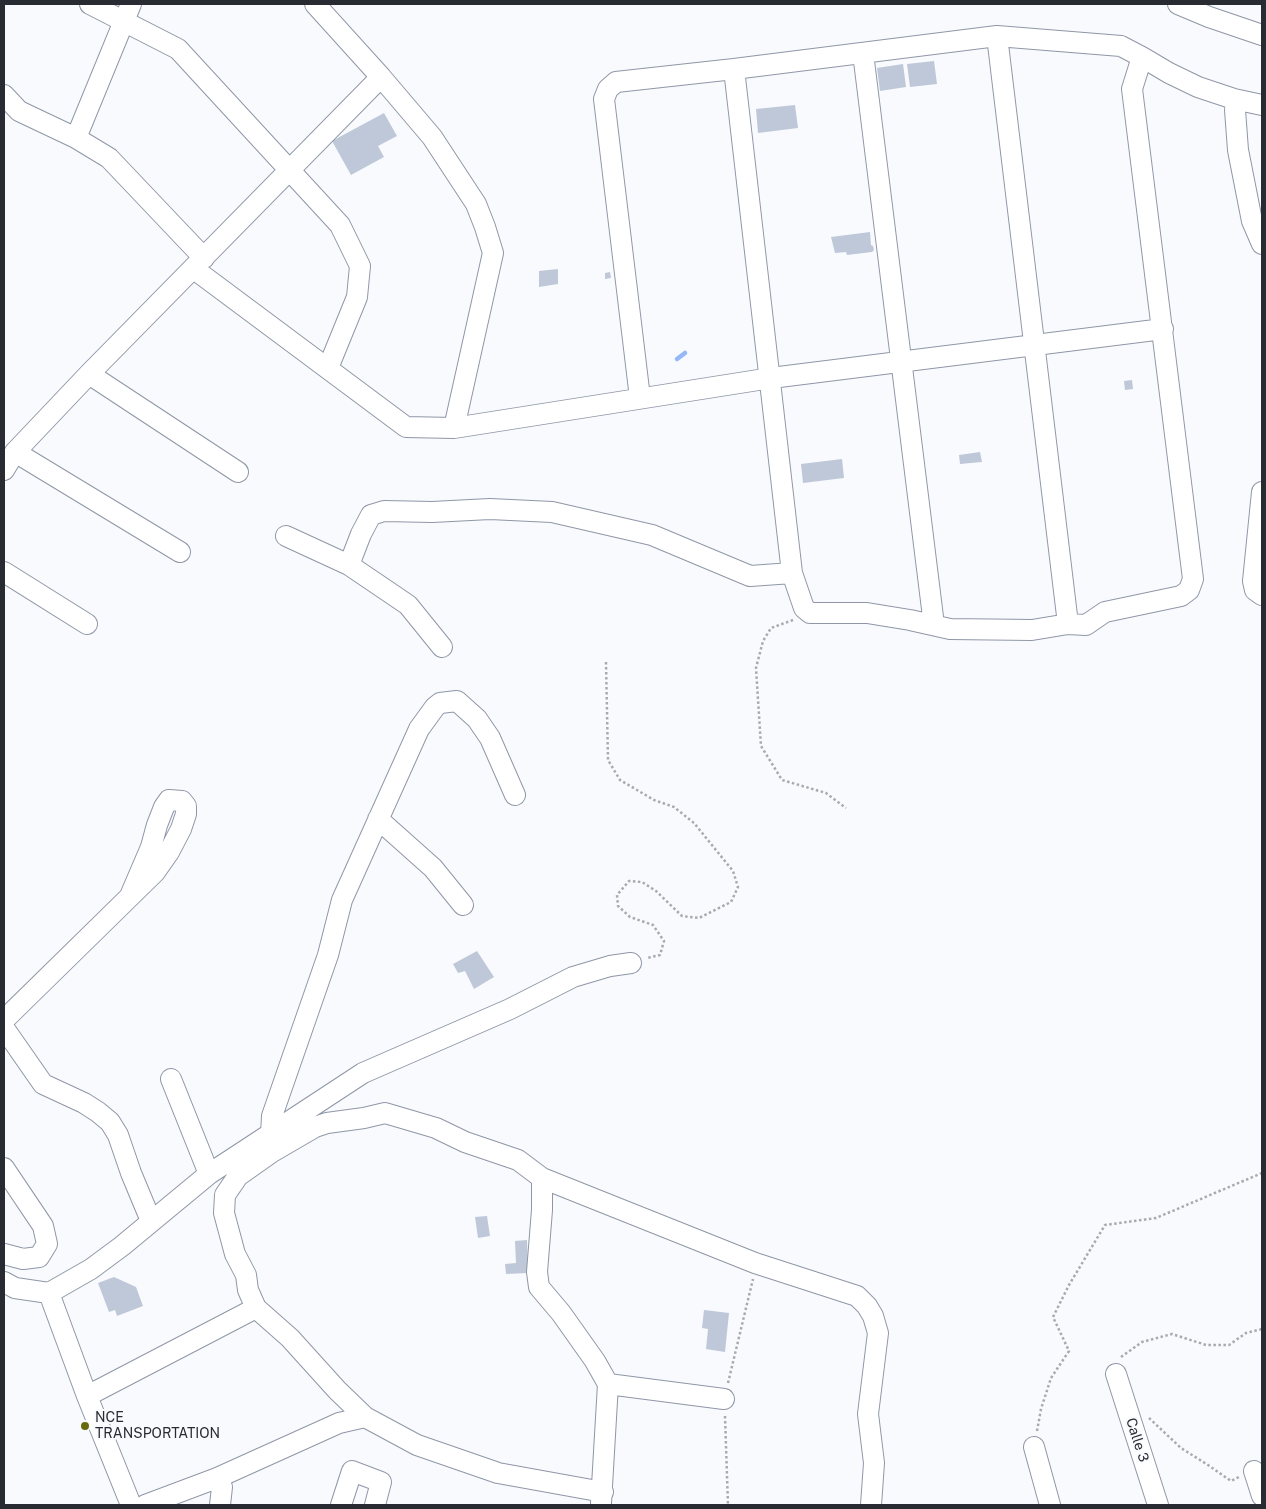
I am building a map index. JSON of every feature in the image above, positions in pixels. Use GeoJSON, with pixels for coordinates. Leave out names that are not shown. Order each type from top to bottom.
{"type":"FeatureCollection","features":[{"type":"Feature","properties":{"kind":"street"},"geometry":{"type":"LineString","coordinates":[[90,4],[127,12],[178,49],[340,225],[360,266],[357,297],[328,368]]}},
{"type":"Feature","properties":{"kind":"street"},"geometry":{"type":"LineString","coordinates":[[315,4],[382,77],[432,137],[476,204],[493,253],[454,428]]}},
{"type":"Feature","properties":{"kind":"street"},"geometry":{"type":"LineString","coordinates":[[1178,4],[1262,35]]}},
{"type":"Feature","properties":{"kind":"street"},"geometry":{"type":"LineString","coordinates":[[76,138],[127,12]]}},
{"type":"Feature","properties":{"kind":"street"},"geometry":{"type":"LineString","coordinates":[[998,36],[1068,624]]}},
{"type":"Feature","properties":{"kind":"street"},"geometry":{"type":"LineString","coordinates":[[640,398],[604,99],[608,89],[616,82],[998,36],[1121,46],[1168,73],[1262,117]]}},
{"type":"Feature","properties":{"kind":"street"},"geometry":{"type":"LineString","coordinates":[[863,53],[934,625]]}},
{"type":"Feature","properties":{"kind":"street"},"geometry":{"type":"LineString","coordinates":[[734,69],[792,573],[804,608],[810,613],[867,613],[950,629],[1032,630],[1068,624],[1086,625],[1105,612],[1181,596],[1190,590],[1193,579],[1132,89],[1142,57]]}},
{"type":"Feature","properties":{"kind":"street"},"geometry":{"type":"LineString","coordinates":[[4,470],[15,452],[89,374],[382,77]]}},
{"type":"Feature","properties":{"kind":"street"},"geometry":{"type":"LineString","coordinates":[[4,95],[19,111],[76,138],[109,158],[199,264],[328,368],[406,427],[454,428],[770,378],[1163,330]]}},
{"type":"Feature","properties":{"kind":"street"},"geometry":{"type":"LineString","coordinates":[[1234,105],[1262,105]]}},
{"type":"Feature","properties":{"kind":"street"},"geometry":{"type":"LineString","coordinates":[[1234,105],[1238,150],[1252,221],[1262,244]]}},
{"type":"Feature","properties":{"kind":"street"},"geometry":{"type":"LineString","coordinates":[[89,374],[238,472]]}},
{"type":"Feature","properties":{"kind":"street"},"geometry":{"type":"LineString","coordinates":[[15,452],[180,552]]}},
{"type":"Feature","properties":{"kind":"street"},"geometry":{"type":"LineString","coordinates":[[1262,492],[1253,582],[1255,590],[1262,596]]}},
{"type":"Feature","properties":{"kind":"street"},"geometry":{"type":"LineString","coordinates":[[350,565],[361,534],[372,516],[384,511],[432,512],[490,509],[552,512],[652,535],[750,576],[792,573]]}},
{"type":"Feature","properties":{"kind":"street"},"geometry":{"type":"LineString","coordinates":[[286,536],[350,565],[408,604],[442,647]]}},
{"type":"Feature","properties":{"kind":"street"},"geometry":{"type":"LineString","coordinates":[[4,572],[87,624]]}},
{"type":"Feature","properties":{"kind":"street"},"geometry":{"type":"LineString","coordinates":[[271,1134],[272,1116],[328,955],[342,900],[419,729],[435,707],[440,703],[457,701],[477,719],[490,738],[515,795]]}},
{"type":"Feature","properties":{"kind":"street"},"geometry":{"type":"LineString","coordinates":[[378,819],[433,868],[463,906]]}},
{"type":"Feature","properties":{"kind":"street"},"geometry":{"type":"LineString","coordinates":[[4,1020],[130,896]]}},
{"type":"Feature","properties":{"kind":"street"},"geometry":{"type":"LineString","coordinates":[[4,1282],[15,1288],[49,1294],[91,1269],[122,1246],[209,1174],[363,1073],[510,1009],[573,977],[631,962]]}},
{"type":"Feature","properties":{"kind":"street"},"geometry":{"type":"LineString","coordinates":[[4,1028],[42,1084],[84,1103],[110,1122],[118,1134],[131,1173],[151,1221]]}},
{"type":"Feature","properties":{"kind":"street"},"geometry":{"type":"LineString","coordinates":[[172,1078],[209,1174]]}},
{"type":"Feature","properties":{"kind":"street"},"geometry":{"type":"LineString","coordinates":[[542,1178],[541,1236],[537,1272],[539,1287],[561,1313],[595,1361],[608,1384],[602,1498],[498,1473],[417,1445],[365,1417],[337,1390],[290,1338],[256,1308],[248,1290],[246,1275],[235,1254],[224,1213],[225,1195],[238,1176],[272,1152],[326,1122],[364,1118],[385,1113],[436,1128],[464,1142],[518,1160],[542,1178],[755,1263],[857,1296],[867,1306],[873,1316],[878,1333],[868,1414],[874,1463],[871,1505]]}},
{"type":"Feature","properties":{"kind":"street"},"geometry":{"type":"LineString","coordinates":[[4,1168],[43,1226],[47,1244],[39,1256],[22,1259],[4,1254]]}},
{"type":"Feature","properties":{"kind":"street"},"geometry":{"type":"LineString","coordinates":[[49,1294],[87,1396],[131,1505]]}},
{"type":"Feature","properties":{"kind":"street"},"geometry":{"type":"LineString","coordinates":[[87,1396],[256,1308]]}},
{"type":"Feature","properties":{"kind":"street","name":"Calle 3"},"geometry":{"type":"LineString","coordinates":[[1116,1374],[1158,1505]]}},
{"type":"Feature","properties":{"kind":"street"},"geometry":{"type":"LineString","coordinates":[[608,1384],[724,1400]]}},
{"type":"Feature","properties":{"kind":"street"},"geometry":{"type":"LineString","coordinates":[[145,1505],[217,1478],[339,1423],[365,1417]]}},
{"type":"Feature","properties":{"kind":"street"},"geometry":{"type":"LineString","coordinates":[[1034,1447],[1050,1505]]}},
{"type":"Feature","properties":{"kind":"street"},"geometry":{"type":"LineString","coordinates":[[341,1505],[352,1471],[381,1482],[375,1505]]}},
{"type":"Feature","properties":{"kind":"street"},"geometry":{"type":"LineString","coordinates":[[1254,1471],[1262,1496]]}},
{"type":"Feature","properties":{"kind":"street"},"geometry":{"type":"LineString","coordinates":[[217,1478],[222,1487],[220,1505]]}},
{"type":"Feature","properties":{"kind":"path"},"geometry":{"type":"LineString","coordinates":[[810,613],[772,628],[763,641],[756,668],[761,746],[782,780],[826,793],[846,808]]}},
{"type":"Feature","properties":{"kind":"path"},"geometry":{"type":"LineString","coordinates":[[606,662],[608,760],[612,767],[620,780],[654,800],[674,807],[694,823],[733,871],[738,887],[731,902],[699,918],[682,916],[656,891],[642,882],[629,882],[617,895],[618,906],[630,917],[653,925],[664,941],[660,955],[631,962]]}},
{"type":"Feature","properties":{"kind":"path"},"geometry":{"type":"LineString","coordinates":[[1034,1447],[1041,1410],[1051,1378],[1069,1351],[1053,1318],[1069,1285],[1105,1224],[1156,1218],[1262,1173]]}},
{"type":"Feature","properties":{"kind":"path"},"geometry":{"type":"LineString","coordinates":[[728,1505],[724,1400],[752,1285],[755,1263]]}},
{"type":"Feature","properties":{"kind":"path"},"geometry":{"type":"LineString","coordinates":[[1116,1374],[1121,1356],[1142,1342],[1172,1334],[1206,1345],[1229,1345],[1246,1333],[1262,1329]]}},
{"type":"Feature","properties":{"kind":"path"},"geometry":{"type":"LineString","coordinates":[[1148,1417],[1181,1448],[1232,1481]]}},
{"type":"Feature","properties":{"kind":"building"},"geometry":{"type":"Polygon","coordinates":[[[934,61],[937,84],[910,87],[907,64],[934,61]]]}},
{"type":"Feature","properties":{"kind":"building"},"geometry":{"type":"Polygon","coordinates":[[[903,64],[906,87],[880,91],[877,68],[903,64]]]}},
{"type":"Feature","properties":{"kind":"building"},"geometry":{"type":"Polygon","coordinates":[[[795,105],[798,128],[758,133],[756,109],[795,105]]]}},
{"type":"Feature","properties":{"kind":"building"},"geometry":{"type":"Polygon","coordinates":[[[384,113],[397,136],[378,146],[384,157],[351,175],[332,141],[384,113]]]}},
{"type":"Feature","properties":{"kind":"building"},"geometry":{"type":"Polygon","coordinates":[[[870,232],[871,245],[874,250],[872,252],[847,255],[846,252],[835,253],[831,237],[870,232]]]}},
{"type":"Feature","properties":{"kind":"building"},"geometry":{"type":"Polygon","coordinates":[[[558,269],[558,284],[539,287],[539,271],[558,269]]]}},
{"type":"Feature","properties":{"kind":"building"},"geometry":{"type":"Polygon","coordinates":[[[610,272],[611,278],[605,279],[605,273],[610,272]]]}},
{"type":"Feature","properties":{"kind":"building"},"geometry":{"type":"Polygon","coordinates":[[[1132,380],[1133,389],[1125,390],[1124,381],[1132,380]]]}},
{"type":"Feature","properties":{"kind":"building"},"geometry":{"type":"Polygon","coordinates":[[[980,452],[982,462],[960,464],[959,455],[980,452]]]}},
{"type":"Feature","properties":{"kind":"building"},"geometry":{"type":"Polygon","coordinates":[[[842,459],[844,478],[803,483],[801,464],[842,459]]]}},
{"type":"Feature","properties":{"kind":"building"},"geometry":{"type":"Polygon","coordinates":[[[477,951],[494,977],[474,989],[465,971],[458,973],[453,964],[477,951]]]}},
{"type":"Feature","properties":{"kind":"building"},"geometry":{"type":"Polygon","coordinates":[[[487,1216],[490,1236],[478,1238],[475,1217],[487,1216]]]}},
{"type":"Feature","properties":{"kind":"building"},"geometry":{"type":"Polygon","coordinates":[[[527,1240],[528,1273],[506,1274],[505,1264],[516,1263],[515,1241],[527,1240]]]}},
{"type":"Feature","properties":{"kind":"building"},"geometry":{"type":"Polygon","coordinates":[[[114,1277],[136,1287],[143,1306],[117,1316],[115,1310],[109,1312],[98,1283],[114,1277]]]}},
{"type":"Feature","properties":{"kind":"building"},"geometry":{"type":"Polygon","coordinates":[[[704,1310],[729,1313],[725,1352],[706,1349],[708,1329],[702,1328],[704,1310]]]}},
{"type":"Feature","properties":{"kind":"waterway"},"geometry":{"type":"LineString","coordinates":[[677,359],[685,353]]}},
{"type":"Feature","properties":{"kind":"place","name":"NCE TRANSPORTATION"},"geometry":{"type":"Point","coordinates":[85,1426]}}]}
